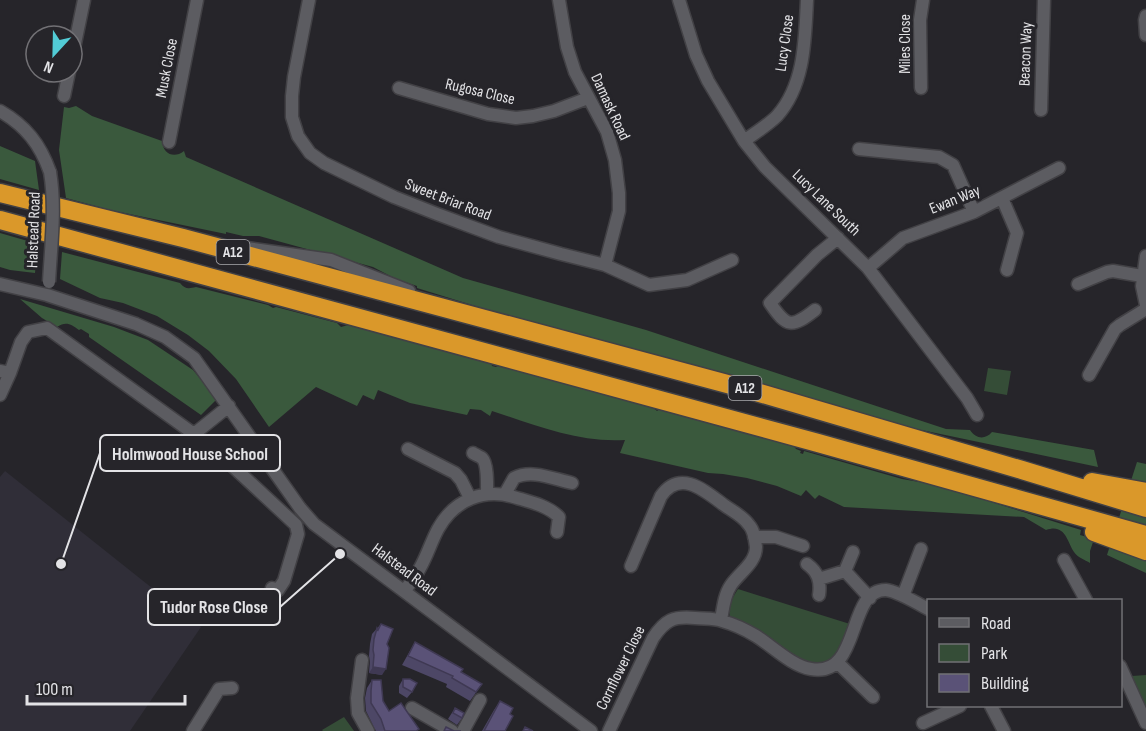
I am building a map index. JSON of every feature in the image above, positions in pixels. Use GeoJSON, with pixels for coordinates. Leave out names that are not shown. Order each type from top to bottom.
{"type":"FeatureCollection","features":[{"type":"Feature","properties":{"kind":"highway","name":"A12"},"geometry":{"type":"LineString","coordinates":[[0,193],[183,238],[746,389],[1146,508]]}},
{"type":"Feature","properties":{"kind":"highway","name":"A12"},"geometry":{"type":"LineString","coordinates":[[0,220],[1146,535]]}},
{"type":"Feature","properties":{"kind":"highway","name":"A12"},"geometry":{"type":"LineString","coordinates":[[1022,470],[1146,492]]}},
{"type":"Feature","properties":{"kind":"highway","name":"A12"},"geometry":{"type":"LineString","coordinates":[[989,490],[1146,551]]}},
{"type":"Feature","properties":{"kind":"street"},"geometry":{"type":"LineString","coordinates":[[79,24],[84,0]]}},
{"type":"Feature","properties":{"kind":"street","name":"Musk Close"},"geometry":{"type":"LineString","coordinates":[[169,142],[197,0]]}},
{"type":"Feature","properties":{"kind":"street","name":"Sweet Briar Road"},"geometry":{"type":"LineString","coordinates":[[309,0],[294,77],[292,117],[298,136],[310,153],[324,164],[394,197],[437,214],[499,237],[606,265],[649,285],[687,280],[732,260]]}},
{"type":"Feature","properties":{"kind":"street","name":"Damask Road"},"geometry":{"type":"LineString","coordinates":[[559,0],[567,47],[575,72],[607,132],[615,160],[619,211],[606,265]]}},
{"type":"Feature","properties":{"kind":"street","name":"Lucy Lane South"},"geometry":{"type":"LineString","coordinates":[[679,0],[696,55],[708,81],[744,141],[765,167],[868,268],[967,398],[977,415]]}},
{"type":"Feature","properties":{"kind":"street","name":"Lucy Close"},"geometry":{"type":"LineString","coordinates":[[744,141],[777,117],[788,101],[801,66],[807,0]]}},
{"type":"Feature","properties":{"kind":"street","name":"Miles Close"},"geometry":{"type":"LineString","coordinates":[[921,88],[920,20],[923,0]]}},
{"type":"Feature","properties":{"kind":"street","name":"Beacon Way"},"geometry":{"type":"LineString","coordinates":[[1041,110],[1044,0]]}},
{"type":"Feature","properties":{"kind":"street"},"geometry":{"type":"LineString","coordinates":[[1146,16],[1146,35]]}},
{"type":"Feature","properties":{"kind":"street"},"geometry":{"type":"LineString","coordinates":[[64,96],[66,84]]}},
{"type":"Feature","properties":{"kind":"street","name":"Rugosa Close"},"geometry":{"type":"LineString","coordinates":[[399,88],[488,114],[516,118],[554,111],[588,98]]}},
{"type":"Feature","properties":{"kind":"street","name":"Halstead Road"},"geometry":{"type":"LineString","coordinates":[[0,111],[26,129],[40,148],[50,172],[53,187],[53,212],[47,295],[136,324],[165,337],[194,358],[300,508],[314,524],[591,731]]}},
{"type":"Feature","properties":{"kind":"street"},"geometry":{"type":"LineString","coordinates":[[859,149],[939,157],[953,165],[974,212]]}},
{"type":"Feature","properties":{"kind":"street","name":"Ewan Way"},"geometry":{"type":"LineString","coordinates":[[868,268],[903,238],[974,212],[1059,168]]}},
{"type":"Feature","properties":{"kind":"street"},"geometry":{"type":"LineString","coordinates":[[1002,198],[1017,233],[1007,270]]}},
{"type":"Feature","properties":{"kind":"street"},"geometry":{"type":"LineString","coordinates":[[815,310],[799,322],[790,323],[765,306],[817,255],[838,238]]}},
{"type":"Feature","properties":{"kind":"street"},"geometry":{"type":"LineString","coordinates":[[1089,375],[1115,330],[1146,307],[1142,276],[1146,256]]}},
{"type":"Feature","properties":{"kind":"street"},"geometry":{"type":"LineString","coordinates":[[1078,284],[1113,271],[1142,276]]}},
{"type":"Feature","properties":{"kind":"street"},"geometry":{"type":"LineString","coordinates":[[0,284],[47,295]]}},
{"type":"Feature","properties":{"kind":"street"},"geometry":{"type":"LineString","coordinates":[[0,395],[5,372],[28,332],[47,328],[194,434],[227,461],[296,525],[298,534],[284,581],[278,590],[272,588]]}},
{"type":"Feature","properties":{"kind":"street"},"geometry":{"type":"LineString","coordinates":[[194,434],[229,406]]}},
{"type":"Feature","properties":{"kind":"street"},"geometry":{"type":"LineString","coordinates":[[408,449],[454,473],[461,480],[470,498]]}},
{"type":"Feature","properties":{"kind":"street"},"geometry":{"type":"LineString","coordinates":[[473,453],[482,457],[484,462],[487,494]]}},
{"type":"Feature","properties":{"kind":"street"},"geometry":{"type":"LineString","coordinates":[[505,494],[514,478],[526,474],[572,483]]}},
{"type":"Feature","properties":{"kind":"street"},"geometry":{"type":"LineString","coordinates":[[631,566],[661,496],[667,488],[676,483],[690,484],[706,491],[750,525],[756,552],[751,562],[730,586],[721,620]]}},
{"type":"Feature","properties":{"kind":"street"},"geometry":{"type":"LineString","coordinates":[[404,591],[420,569],[438,529],[449,512],[470,498],[487,494],[505,494],[539,505],[559,517],[557,532]]}},
{"type":"Feature","properties":{"kind":"street"},"geometry":{"type":"LineString","coordinates":[[754,537],[776,537],[803,546]]}},
{"type":"Feature","properties":{"kind":"street"},"geometry":{"type":"LineString","coordinates":[[903,596],[921,549]]}},
{"type":"Feature","properties":{"kind":"street"},"geometry":{"type":"LineString","coordinates":[[845,571],[853,552]]}},
{"type":"Feature","properties":{"kind":"street"},"geometry":{"type":"LineString","coordinates":[[1064,560],[1085,599]]}},
{"type":"Feature","properties":{"kind":"street"},"geometry":{"type":"LineString","coordinates":[[807,564],[814,569],[819,579],[819,595]]}},
{"type":"Feature","properties":{"kind":"street"},"geometry":{"type":"LineString","coordinates":[[845,571],[870,598]]}},
{"type":"Feature","properties":{"kind":"street"},"geometry":{"type":"LineString","coordinates":[[819,579],[845,571]]}},
{"type":"Feature","properties":{"kind":"street"},"geometry":{"type":"LineString","coordinates":[[873,697],[838,663],[863,607],[874,594],[886,590],[927,608]]}},
{"type":"Feature","properties":{"kind":"street","name":"Cornflower Close"},"geometry":{"type":"LineString","coordinates":[[609,731],[653,638],[668,620],[687,617],[721,620],[754,635],[807,668],[818,670],[838,663]]}},
{"type":"Feature","properties":{"kind":"street"},"geometry":{"type":"LineString","coordinates":[[362,660],[357,698],[358,713],[368,731]]}},
{"type":"Feature","properties":{"kind":"street"},"geometry":{"type":"LineString","coordinates":[[1122,670],[1146,723]]}},
{"type":"Feature","properties":{"kind":"street"},"geometry":{"type":"LineString","coordinates":[[193,731],[223,686]]}},
{"type":"Feature","properties":{"kind":"street"},"geometry":{"type":"LineString","coordinates":[[463,731],[480,700]]}},
{"type":"Feature","properties":{"kind":"street"},"geometry":{"type":"LineString","coordinates":[[923,723],[956,707]]}},
{"type":"Feature","properties":{"kind":"street"},"geometry":{"type":"LineString","coordinates":[[992,707],[1004,731]]}},
{"type":"Feature","properties":{"kind":"street"},"geometry":{"type":"LineString","coordinates":[[412,708],[452,731]]}},
{"type":"Feature","properties":{"kind":"shaded area"},"geometry":{"type":"Polygon","coordinates":[[[5,471],[201,627],[130,731],[0,731],[0,477],[5,471]]]}},
{"type":"Feature","properties":{"kind":"green space"},"geometry":{"type":"Polygon","coordinates":[[[76,106],[92,116],[162,141],[164,149],[170,154],[176,155],[184,151],[186,157],[463,278],[646,330],[946,429],[970,430],[981,437],[992,432],[1094,450],[1098,467],[907,427],[566,334],[417,288],[417,286],[396,279],[373,267],[259,236],[243,236],[226,232],[226,234],[110,210],[66,198],[59,150],[64,107],[76,106]]]}},
{"type":"Feature","properties":{"kind":"green space"},"geometry":{"type":"Polygon","coordinates":[[[0,146],[35,161],[39,190],[0,179],[0,146]]]}},
{"type":"Feature","properties":{"kind":"green space"},"geometry":{"type":"Polygon","coordinates":[[[0,233],[38,244],[35,273],[0,267],[0,233]]]}},
{"type":"Feature","properties":{"kind":"green space"},"geometry":{"type":"Polygon","coordinates":[[[62,252],[180,283],[187,288],[196,287],[337,323],[341,327],[348,325],[491,363],[492,366],[500,365],[652,407],[657,411],[660,409],[793,445],[803,454],[804,451],[902,479],[937,485],[1081,530],[1080,535],[1094,539],[1090,551],[1090,563],[1075,554],[1061,531],[1052,528],[1046,530],[1024,517],[844,507],[819,495],[815,499],[806,490],[801,496],[777,486],[747,478],[708,473],[620,453],[625,440],[574,436],[492,411],[490,416],[481,410],[470,409],[467,415],[410,403],[378,390],[374,400],[363,395],[357,406],[316,387],[269,427],[236,379],[209,351],[188,335],[157,316],[123,303],[100,298],[60,279],[62,252]]]}},
{"type":"Feature","properties":{"kind":"green space"},"geometry":{"type":"Polygon","coordinates":[[[20,299],[114,327],[148,340],[193,370],[217,399],[201,415],[89,337],[89,334],[68,324],[57,327],[42,318],[20,299]]]}},
{"type":"Feature","properties":{"kind":"green space"},"geometry":{"type":"Polygon","coordinates":[[[988,368],[1011,371],[1007,395],[984,391],[988,368]]]}},
{"type":"Feature","properties":{"kind":"green space"},"geometry":{"type":"Polygon","coordinates":[[[1137,462],[1146,464],[1146,573],[1107,555],[1137,462]]]}},
{"type":"Feature","properties":{"kind":"green space"},"geometry":{"type":"Polygon","coordinates":[[[738,589],[850,624],[833,656],[827,661],[810,663],[798,659],[730,616],[732,599],[738,589]]]}},
{"type":"Feature","properties":{"kind":"green space"},"geometry":{"type":"Polygon","coordinates":[[[1146,675],[1146,714],[1132,676],[1146,675]]]}},
{"type":"Feature","properties":{"kind":"green space"},"geometry":{"type":"Polygon","coordinates":[[[344,717],[354,731],[322,730],[344,717]]]}},
{"type":"Feature","properties":{"kind":"building"},"geometry":{"type":"Polygon","coordinates":[[[381,624],[393,629],[387,644],[389,648],[386,669],[373,667],[374,639],[377,628],[378,630],[381,624]]]}},
{"type":"Feature","properties":{"kind":"building"},"geometry":{"type":"Polygon","coordinates":[[[415,642],[463,669],[461,672],[482,684],[476,692],[452,678],[453,676],[408,656],[415,642]]]}},
{"type":"Feature","properties":{"kind":"building"},"geometry":{"type":"Polygon","coordinates":[[[403,679],[410,679],[417,683],[412,692],[403,687],[403,679]]]}},
{"type":"Feature","properties":{"kind":"building"},"geometry":{"type":"Polygon","coordinates":[[[372,680],[381,680],[383,701],[389,711],[401,703],[419,729],[416,731],[385,731],[371,703],[372,680]]]}},
{"type":"Feature","properties":{"kind":"building"},"geometry":{"type":"Polygon","coordinates":[[[500,701],[513,708],[510,714],[513,716],[505,731],[484,731],[500,701]]]}},
{"type":"Feature","properties":{"kind":"building"},"geometry":{"type":"Polygon","coordinates":[[[455,708],[464,713],[462,718],[453,713],[455,708]]]}},
{"type":"Feature","properties":{"kind":"place","name":"Tudor Rose Close"},"geometry":{"type":"Point","coordinates":[340,554]}},
{"type":"Feature","properties":{"kind":"place","name":"Holmwood House School"},"geometry":{"type":"Point","coordinates":[61,564]}}]}
